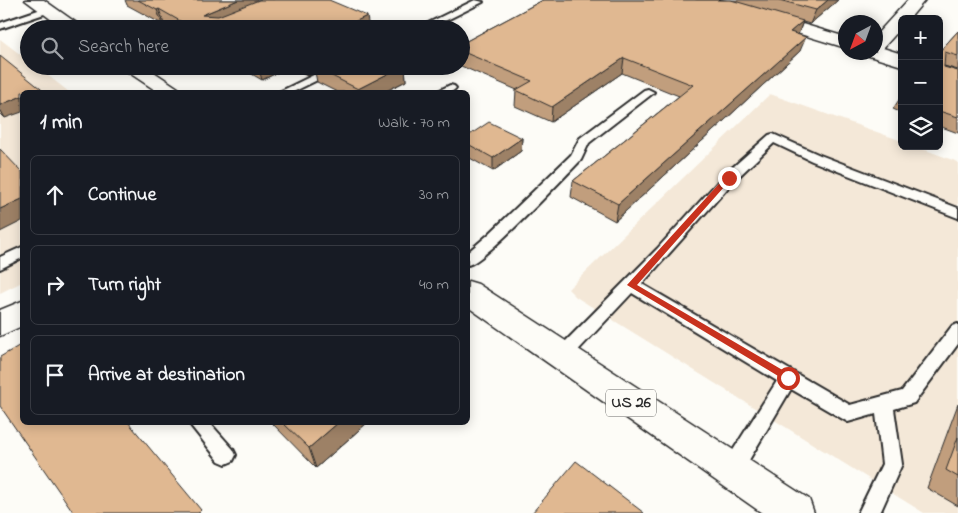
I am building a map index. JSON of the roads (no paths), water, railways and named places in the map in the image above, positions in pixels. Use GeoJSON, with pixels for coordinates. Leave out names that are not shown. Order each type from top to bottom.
{"type":"FeatureCollection","features":[{"type":"Feature","properties":{"kind":"main road"},"geometry":{"type":"LineString","coordinates":[[33,0],[63,20]]}},
{"type":"Feature","properties":{"kind":"main road"},"geometry":{"type":"LineString","coordinates":[[706,0],[838,41]]}},
{"type":"Feature","properties":{"kind":"main road"},"geometry":{"type":"LineString","coordinates":[[883,37],[917,0]]}},
{"type":"Feature","properties":{"kind":"main road"},"geometry":{"type":"LineString","coordinates":[[883,54],[898,59]]}},
{"type":"Feature","properties":{"kind":"main road"},"geometry":{"type":"LineString","coordinates":[[146,75],[168,90]]}},
{"type":"Feature","properties":{"kind":"main road","name":"US 26"},"geometry":{"type":"LineString","coordinates":[[470,297],[562,356],[795,513]]}},
{"type":"Feature","properties":{"kind":"main road"},"geometry":{"type":"LineString","coordinates":[[0,324],[20,313]]}},
{"type":"Feature","properties":{"kind":"lane"},"geometry":{"type":"LineString","coordinates":[[440,20],[478,2]]}},
{"type":"Feature","properties":{"kind":"lane"},"geometry":{"type":"LineString","coordinates":[[0,26],[48,10]]}},
{"type":"Feature","properties":{"kind":"lane"},"geometry":{"type":"LineString","coordinates":[[290,90],[322,75]]}},
{"type":"Feature","properties":{"kind":"lane"},"geometry":{"type":"LineString","coordinates":[[470,258],[494,238],[577,157],[584,141],[648,92]]}},
{"type":"Feature","properties":{"kind":"lane"},"geometry":{"type":"LineString","coordinates":[[562,356],[631,285],[729,178],[772,138],[816,158],[958,213]]}},
{"type":"Feature","properties":{"kind":"lane"},"geometry":{"type":"LineString","coordinates":[[0,264],[20,253]]}},
{"type":"Feature","properties":{"kind":"lane"},"geometry":{"type":"LineString","coordinates":[[631,285],[848,414],[908,397],[958,331]]}},
{"type":"Feature","properties":{"kind":"lane"},"geometry":{"type":"LineString","coordinates":[[732,470],[788,378]]}},
{"type":"Feature","properties":{"kind":"lane"},"geometry":{"type":"LineString","coordinates":[[869,513],[892,464],[884,404]]}},
{"type":"Feature","properties":{"kind":"lane"},"geometry":{"type":"LineString","coordinates":[[199,425],[226,455]]}}]}
